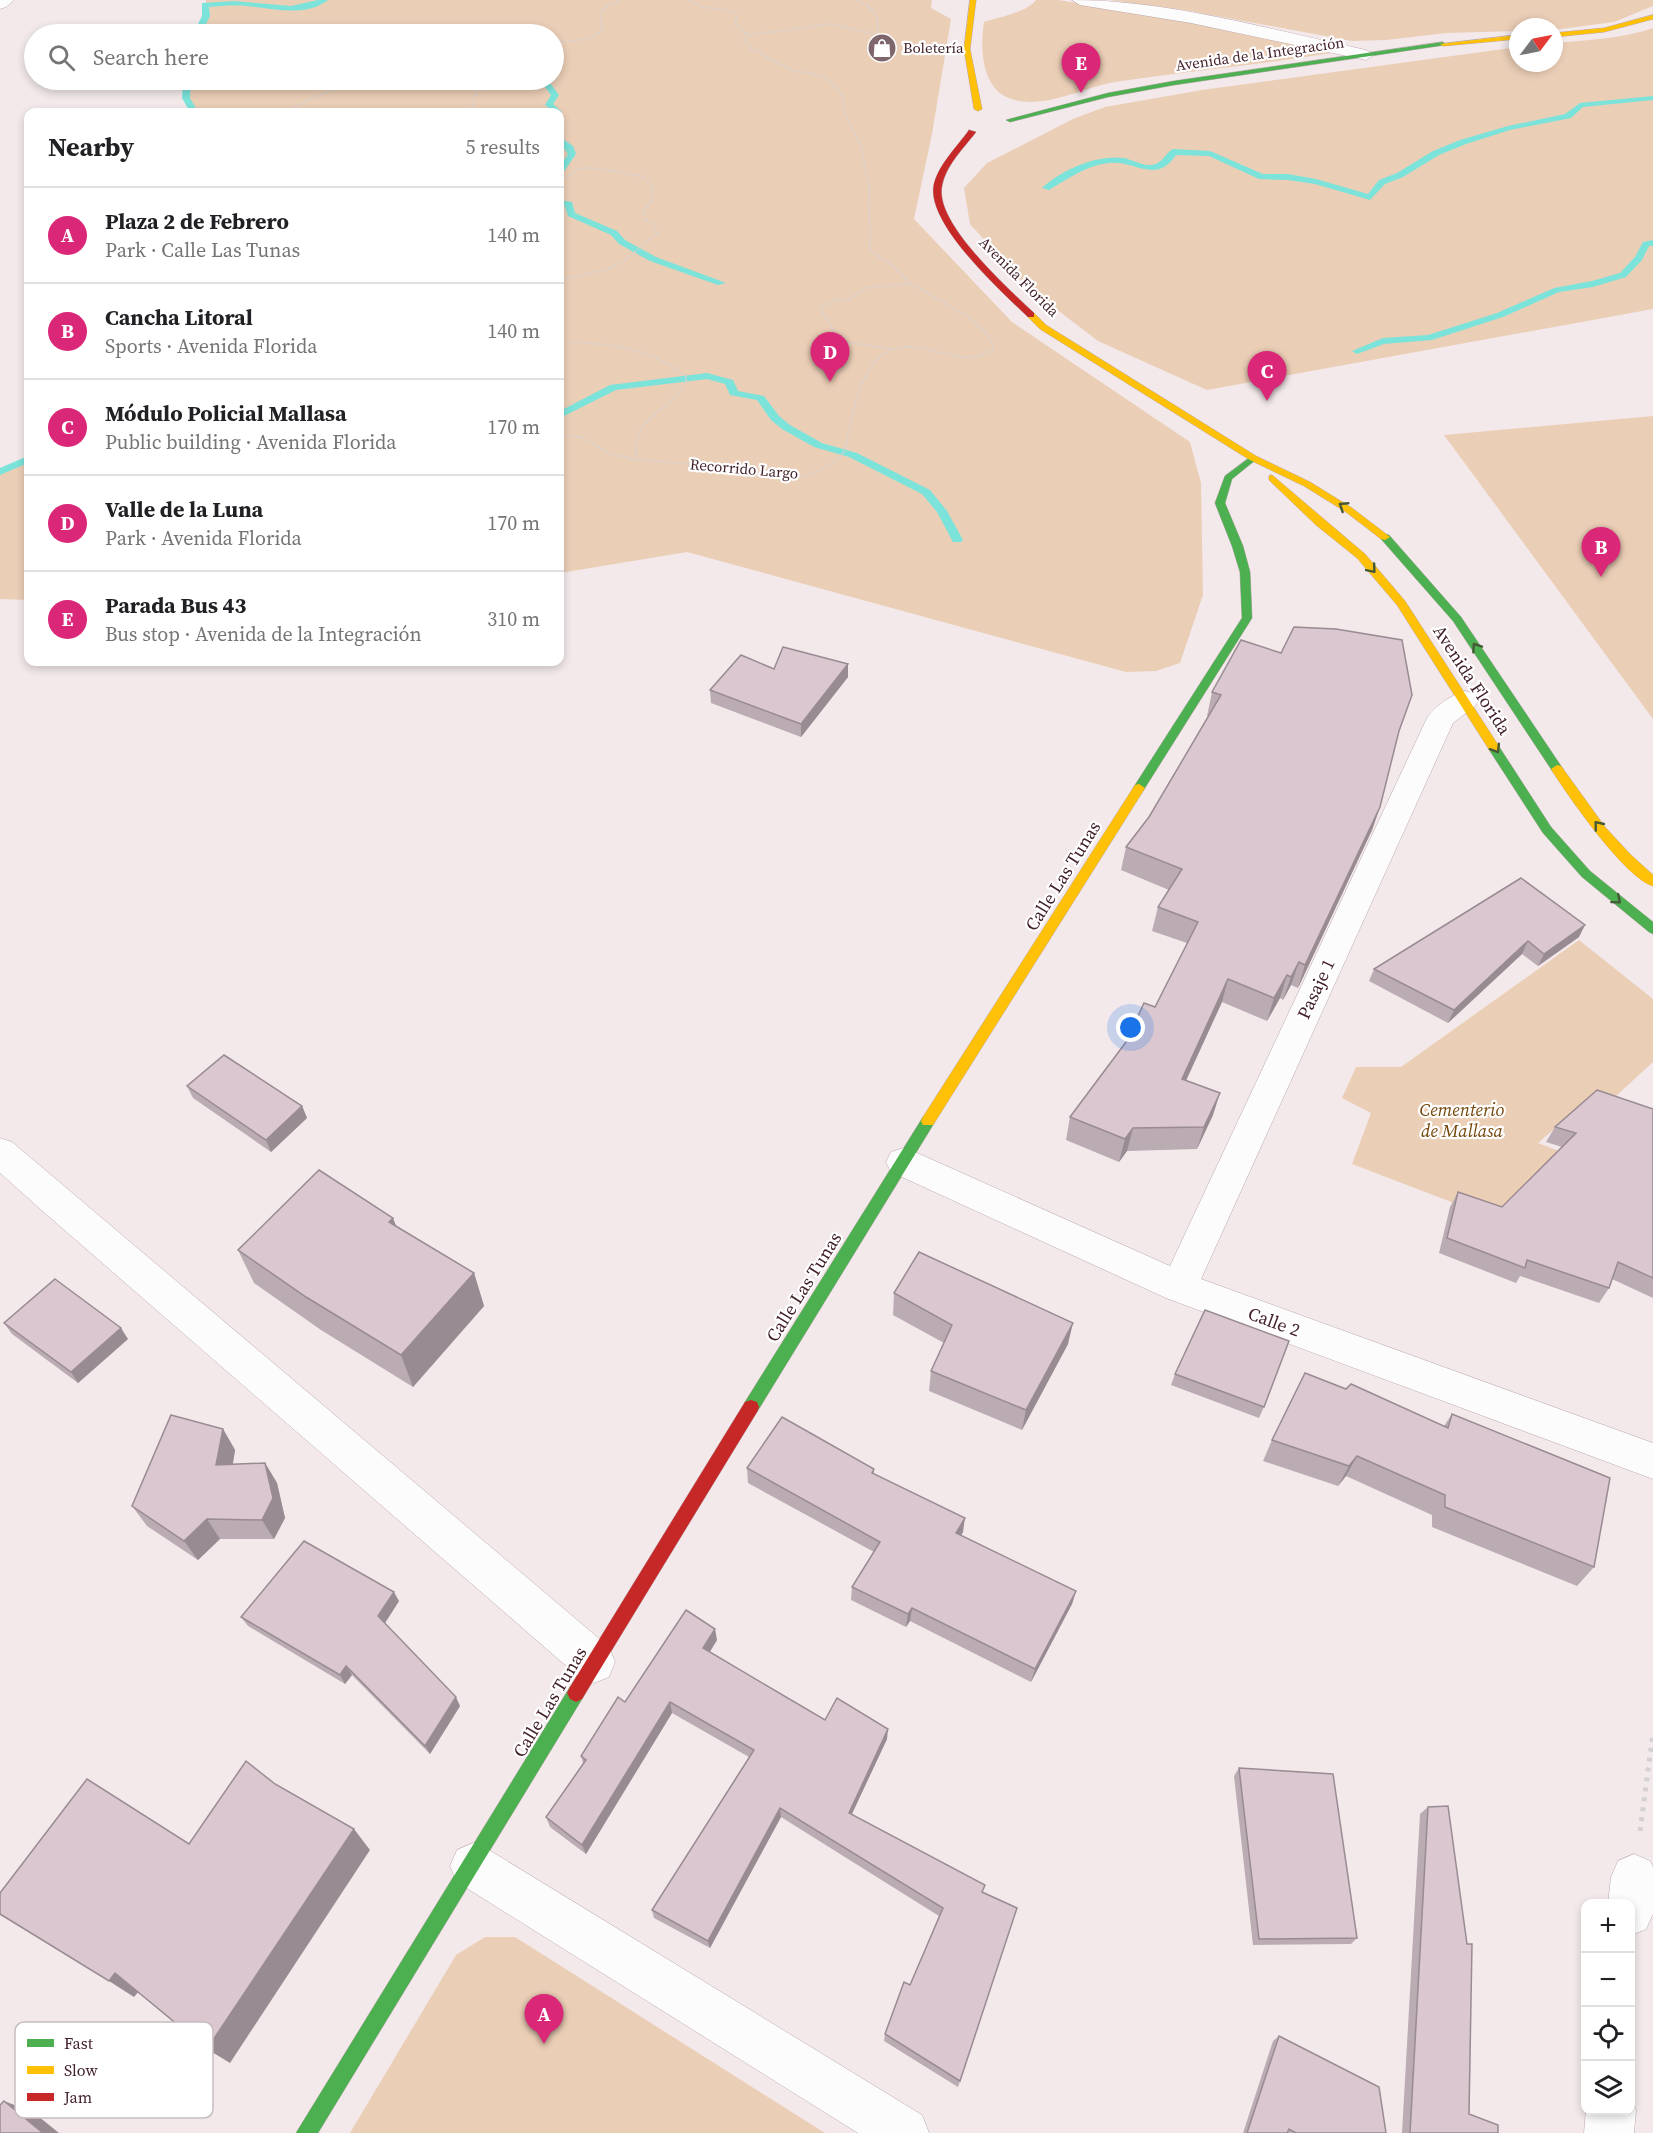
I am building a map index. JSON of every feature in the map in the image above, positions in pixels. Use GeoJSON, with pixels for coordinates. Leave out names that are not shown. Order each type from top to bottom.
{"type":"FeatureCollection","features":[{"type":"Feature","properties":{"kind":"main road"},"geometry":{"type":"LineString","coordinates":[[973,0],[967,49],[978,109]]}},
{"type":"Feature","properties":{"kind":"main road"},"geometry":{"type":"LineString","coordinates":[[1563,34],[1630,26],[1653,17]]}},
{"type":"Feature","properties":{"kind":"main road","name":"Avenida de la Integración"},"geometry":{"type":"LineString","coordinates":[[1002,115],[1108,95],[1366,55],[1509,38]]}},
{"type":"Feature","properties":{"kind":"main road"},"geometry":{"type":"LineString","coordinates":[[963,112],[978,109],[1002,115],[1010,124],[1000,131]]}},
{"type":"Feature","properties":{"kind":"main road","name":"Avenida Florida"},"geometry":{"type":"LineString","coordinates":[[958,126],[977,133],[944,171],[937,191],[942,212],[983,268],[1043,327],[1253,458],[1307,484],[1349,510],[1391,542],[1457,618],[1584,808],[1630,865],[1653,882]]}},
{"type":"Feature","properties":{"kind":"main road","name":"Avenida Florida"},"geometry":{"type":"LineString","coordinates":[[1253,458],[1284,491],[1361,556],[1401,603],[1476,699],[1547,830],[1586,874],[1653,929]]}},
{"type":"Feature","properties":{"kind":"main road","name":"Calle Las Tunas"},"geometry":{"type":"LineString","coordinates":[[306,2133],[473,1866],[594,1662],[903,1162],[1247,618],[1249,590],[1245,564],[1220,503],[1228,478],[1253,458]]}},
{"type":"Feature","properties":{"kind":"main road"},"geometry":{"type":"LineString","coordinates":[[1476,699],[1509,696]]}},
{"type":"Feature","properties":{"kind":"street"},"geometry":{"type":"LineString","coordinates":[[0,4],[6,0]]}},
{"type":"Feature","properties":{"kind":"street"},"geometry":{"type":"LineString","coordinates":[[1080,0],[1191,18],[1366,55]]}},
{"type":"Feature","properties":{"kind":"street","name":"Pasaje 1"},"geometry":{"type":"LineString","coordinates":[[1179,1287],[1441,718],[1476,699]]}},
{"type":"Feature","properties":{"kind":"street"},"geometry":{"type":"LineString","coordinates":[[0,1152],[594,1662]]}},
{"type":"Feature","properties":{"kind":"street","name":"Calle 2"},"geometry":{"type":"LineString","coordinates":[[903,1162],[1179,1287],[1653,1461]]}},
{"type":"Feature","properties":{"kind":"street"},"geometry":{"type":"LineString","coordinates":[[473,1866],[904,2133]]}},
{"type":"Feature","properties":{"kind":"street"},"geometry":{"type":"LineString","coordinates":[[1609,2133],[1611,2115]]}},
{"type":"Feature","properties":{"kind":"path"},"geometry":{"type":"LineString","coordinates":[[564,43],[579,42],[596,36],[602,31],[601,11],[610,4],[622,0]]}},
{"type":"Feature","properties":{"kind":"path"},"geometry":{"type":"LineString","coordinates":[[689,0],[703,7],[735,12],[737,15],[735,25],[748,35]]}},
{"type":"Feature","properties":{"kind":"path"},"geometry":{"type":"LineString","coordinates":[[856,0],[866,4],[878,15],[878,35],[866,50]]}},
{"type":"Feature","properties":{"kind":"path"},"geometry":{"type":"LineString","coordinates":[[912,284],[868,286],[847,301],[836,299],[820,308],[845,344],[891,349],[917,347],[968,359],[986,357],[994,348],[991,338],[952,304],[912,284],[893,266],[879,259],[870,250],[869,188],[861,146],[846,116],[842,94],[824,76],[791,70],[751,48],[743,40],[748,35],[831,24],[878,35],[891,45],[967,49]]}},
{"type":"Feature","properties":{"kind":"path"},"geometry":{"type":"LineString","coordinates":[[292,108],[332,90]]}},
{"type":"Feature","properties":{"kind":"path"},"geometry":{"type":"LineString","coordinates":[[470,108],[478,90]]}},
{"type":"Feature","properties":{"kind":"path"},"geometry":{"type":"LineString","coordinates":[[564,180],[580,168],[592,167],[644,178],[653,187],[652,201],[643,211],[644,218],[654,225],[657,233],[623,262],[607,269],[564,279]]}},
{"type":"Feature","properties":{"kind":"path"},"geometry":{"type":"LineString","coordinates":[[564,341],[598,343],[643,353],[669,363],[687,378],[685,387],[674,399],[652,415],[637,434],[632,448],[637,460]]}},
{"type":"Feature","properties":{"kind":"path","name":"Recorrido Largo"},"geometry":{"type":"LineString","coordinates":[[564,436],[581,437],[611,454],[637,460],[697,464],[797,477],[822,470],[844,452],[860,386],[870,365],[891,349]]}},
{"type":"Feature","properties":{"kind":"path"},"geometry":{"type":"LineString","coordinates":[[1632,1895],[1653,1733]]}},
{"type":"Feature","properties":{"kind":"green space"},"geometry":{"type":"Polygon","coordinates":[[[206,0],[932,0],[931,8],[951,19],[932,134],[914,219],[1012,322],[1190,442],[1201,483],[1203,595],[1180,663],[1156,671],[1126,672],[687,552],[564,572],[564,108],[192,108],[186,98],[186,90],[564,90],[564,24],[202,24],[206,16],[206,0]]]}},
{"type":"Feature","properties":{"kind":"green space"},"geometry":{"type":"Polygon","coordinates":[[[1036,0],[1058,0],[1169,18],[1331,53],[1115,82],[1048,100],[1022,101],[1000,93],[988,76],[984,65],[982,43],[984,22],[1019,11],[1036,0]]]}},
{"type":"Feature","properties":{"kind":"green space"},"geometry":{"type":"Polygon","coordinates":[[[1110,0],[1653,0],[1653,6],[1614,22],[1563,29],[1563,18],[1509,18],[1509,31],[1447,33],[1386,40],[1352,41],[1184,10],[1110,0]]]}},
{"type":"Feature","properties":{"kind":"green space"},"geometry":{"type":"Polygon","coordinates":[[[1653,28],[1653,309],[1207,390],[1098,341],[1026,286],[970,224],[964,188],[987,163],[1073,119],[1105,107],[1202,90],[1509,48],[1509,72],[1563,72],[1563,42],[1617,37],[1653,28]]]}},
{"type":"Feature","properties":{"kind":"green space"},"geometry":{"type":"Polygon","coordinates":[[[1653,416],[1653,719],[1444,435],[1653,416]]]}},
{"type":"Feature","properties":{"kind":"green space"},"geometry":{"type":"Polygon","coordinates":[[[24,461],[24,600],[0,599],[0,472],[24,461]]]}},
{"type":"Feature","properties":{"kind":"green space","name":"Cementerio de Mallasa"},"geometry":{"type":"Polygon","coordinates":[[[1579,940],[1653,999],[1653,1062],[1602,1109],[1584,1103],[1538,1143],[1559,1151],[1493,1218],[1352,1164],[1371,1113],[1342,1098],[1356,1067],[1401,1067],[1579,940]]]}},
{"type":"Feature","properties":{"kind":"green space"},"geometry":{"type":"Polygon","coordinates":[[[485,1937],[515,1937],[825,2133],[350,2133],[456,1955],[485,1937]]]}},
{"type":"Feature","properties":{"kind":"building"},"geometry":{"type":"Polygon","coordinates":[[[1294,627],[1336,629],[1402,640],[1412,695],[1399,731],[1380,807],[1305,965],[1299,962],[1291,977],[1287,975],[1274,998],[1228,979],[1182,1079],[1220,1093],[1204,1127],[1133,1128],[1125,1139],[1070,1117],[1126,1042],[1144,1003],[1155,1007],[1198,922],[1158,907],[1182,869],[1126,847],[1149,817],[1221,695],[1212,692],[1241,640],[1281,653],[1294,627]]]}},
{"type":"Feature","properties":{"kind":"building"},"geometry":{"type":"Polygon","coordinates":[[[783,647],[848,664],[801,724],[710,690],[741,655],[774,669],[783,647]]]}},
{"type":"Feature","properties":{"kind":"building"},"geometry":{"type":"Polygon","coordinates":[[[1521,878],[1585,925],[1544,954],[1528,941],[1454,1010],[1374,969],[1521,878]]]}},
{"type":"Feature","properties":{"kind":"building"},"geometry":{"type":"Polygon","coordinates":[[[224,1055],[302,1106],[266,1140],[187,1086],[224,1055]]]}},
{"type":"Feature","properties":{"kind":"building"},"geometry":{"type":"Polygon","coordinates":[[[1597,1090],[1653,1109],[1653,1278],[1618,1262],[1609,1288],[1527,1260],[1525,1268],[1447,1238],[1458,1192],[1502,1207],[1576,1133],[1555,1127],[1597,1090]]]}},
{"type":"Feature","properties":{"kind":"building"},"geometry":{"type":"Polygon","coordinates":[[[319,1170],[393,1218],[389,1222],[474,1273],[401,1355],[306,1297],[238,1250],[319,1170]]]}},
{"type":"Feature","properties":{"kind":"building"},"geometry":{"type":"Polygon","coordinates":[[[919,1252],[1073,1323],[1026,1410],[931,1371],[952,1325],[894,1293],[919,1252]]]}},
{"type":"Feature","properties":{"kind":"building"},"geometry":{"type":"Polygon","coordinates":[[[55,1279],[121,1328],[71,1372],[4,1323],[55,1279]]]}},
{"type":"Feature","properties":{"kind":"building"},"geometry":{"type":"Polygon","coordinates":[[[1205,1310],[1289,1341],[1264,1407],[1175,1374],[1205,1310]]]}},
{"type":"Feature","properties":{"kind":"building"},"geometry":{"type":"Polygon","coordinates":[[[1305,1373],[1346,1389],[1351,1384],[1448,1428],[1452,1414],[1610,1478],[1594,1567],[1445,1507],[1445,1495],[1357,1456],[1349,1466],[1272,1440],[1305,1373]]]}},
{"type":"Feature","properties":{"kind":"building"},"geometry":{"type":"Polygon","coordinates":[[[171,1415],[223,1429],[216,1465],[265,1463],[273,1498],[262,1520],[207,1519],[184,1541],[132,1506],[171,1415]]]}},
{"type":"Feature","properties":{"kind":"building"},"geometry":{"type":"Polygon","coordinates":[[[782,1417],[874,1469],[872,1473],[965,1518],[956,1533],[1076,1591],[1035,1669],[912,1608],[908,1614],[852,1587],[880,1542],[747,1468],[782,1417]]]}},
{"type":"Feature","properties":{"kind":"building"},"geometry":{"type":"Polygon","coordinates":[[[304,1541],[394,1592],[378,1616],[456,1697],[425,1746],[346,1666],[340,1675],[241,1617],[304,1541]]]}},
{"type":"Feature","properties":{"kind":"building"},"geometry":{"type":"Polygon","coordinates":[[[686,1610],[715,1629],[703,1648],[825,1720],[837,1698],[888,1729],[849,1813],[985,1885],[982,1892],[1017,1908],[960,2081],[885,2034],[904,1982],[910,1985],[943,1908],[780,1808],[708,1941],[652,1910],[754,1750],[670,1702],[582,1845],[546,1817],[586,1760],[581,1756],[618,1697],[625,1702],[686,1610]]]}},
{"type":"Feature","properties":{"kind":"building"},"geometry":{"type":"Polygon","coordinates":[[[246,1761],[275,1784],[354,1829],[213,2040],[213,2022],[174,2022],[115,1973],[109,1981],[0,1914],[0,1893],[87,1779],[189,1844],[246,1761]]]}},
{"type":"Feature","properties":{"kind":"building"},"geometry":{"type":"Polygon","coordinates":[[[1239,1768],[1333,1774],[1357,1938],[1259,1939],[1239,1768]]]}},
{"type":"Feature","properties":{"kind":"building"},"geometry":{"type":"Polygon","coordinates":[[[1448,1806],[1467,1944],[1472,1944],[1469,2114],[1498,2125],[1498,2133],[1410,2133],[1428,1807],[1448,1806]]]}},
{"type":"Feature","properties":{"kind":"building"},"geometry":{"type":"Polygon","coordinates":[[[1279,2036],[1379,2087],[1386,2133],[1296,2133],[1289,2129],[1287,2133],[1247,2133],[1279,2036]]]}},
{"type":"Feature","properties":{"kind":"building"},"geometry":{"type":"Polygon","coordinates":[[[4,2101],[15,2110],[15,2118],[25,2118],[43,2133],[0,2133],[0,2105],[4,2101]]]}},
{"type":"Feature","properties":{"kind":"waterway"},"geometry":{"type":"LineString","coordinates":[[202,24],[206,16],[205,5],[234,3],[303,8],[324,0]]}},
{"type":"Feature","properties":{"kind":"waterway"},"geometry":{"type":"LineString","coordinates":[[186,90],[186,98],[192,108]]}},
{"type":"Feature","properties":{"kind":"waterway"},"geometry":{"type":"LineString","coordinates":[[551,90],[555,95],[549,105],[553,108]]}},
{"type":"Feature","properties":{"kind":"waterway"},"geometry":{"type":"LineString","coordinates":[[1046,188],[1071,173],[1096,163],[1121,160],[1149,169],[1166,163],[1173,152],[1210,154],[1262,177],[1288,177],[1316,182],[1370,197],[1382,182],[1400,175],[1436,153],[1463,142],[1508,128],[1568,116],[1580,105],[1653,98]]}},
{"type":"Feature","properties":{"kind":"waterway"},"geometry":{"type":"LineString","coordinates":[[564,143],[570,148],[572,154],[564,165]]}},
{"type":"Feature","properties":{"kind":"waterway"},"geometry":{"type":"LineString","coordinates":[[564,203],[569,204],[571,214],[614,233],[622,242],[653,259],[721,283]]}},
{"type":"Feature","properties":{"kind":"waterway"},"geometry":{"type":"LineString","coordinates":[[1357,351],[1383,341],[1429,338],[1500,315],[1557,290],[1593,284],[1623,275],[1639,258],[1646,244],[1653,243]]}},
{"type":"Feature","properties":{"kind":"waterway"},"geometry":{"type":"LineString","coordinates":[[564,413],[614,387],[707,376],[729,382],[734,393],[760,398],[775,418],[786,427],[818,445],[853,455],[926,492],[942,511],[957,540]]}},
{"type":"Feature","properties":{"kind":"waterway"},"geometry":{"type":"LineString","coordinates":[[0,472],[24,461]]}},
{"type":"Feature","properties":{"kind":"traffic: fast"},"geometry":{"type":"LineString","coordinates":[[1010,120],[1108,95],[1174,83],[1443,44]]}},
{"type":"Feature","properties":{"kind":"traffic: fast"},"geometry":{"type":"LineString","coordinates":[[1139,788],[1247,618],[1247,585],[1242,559],[1220,503],[1228,478],[1253,458]]}},
{"type":"Feature","properties":{"kind":"traffic: fast"},"geometry":{"type":"LineString","coordinates":[[1385,537],[1457,619],[1557,769]]}},
{"type":"Feature","properties":{"kind":"traffic: fast"},"geometry":{"type":"LineString","coordinates":[[1494,748],[1547,830],[1586,874],[1653,929]]}},
{"type":"Feature","properties":{"kind":"traffic: fast"},"geometry":{"type":"LineString","coordinates":[[751,1407],[928,1121]]}},
{"type":"Feature","properties":{"kind":"traffic: fast"},"geometry":{"type":"LineString","coordinates":[[306,2133],[576,1693]]}},
{"type":"Feature","properties":{"kind":"traffic: slow"},"geometry":{"type":"LineString","coordinates":[[973,0],[967,49],[978,109]]}},
{"type":"Feature","properties":{"kind":"traffic: slow"},"geometry":{"type":"LineString","coordinates":[[1563,34],[1604,30],[1653,17]]}},
{"type":"Feature","properties":{"kind":"traffic: slow"},"geometry":{"type":"LineString","coordinates":[[1443,44],[1509,38]]}},
{"type":"Feature","properties":{"kind":"traffic: slow"},"geometry":{"type":"LineString","coordinates":[[1031,315],[1043,327],[1253,458],[1307,484],[1349,510],[1385,537]]}},
{"type":"Feature","properties":{"kind":"traffic: slow"},"geometry":{"type":"LineString","coordinates":[[1272,478],[1320,523],[1361,556],[1401,603],[1494,748]]}},
{"type":"Feature","properties":{"kind":"traffic: slow"},"geometry":{"type":"LineString","coordinates":[[1557,769],[1589,815],[1613,844],[1653,882]]}},
{"type":"Feature","properties":{"kind":"traffic: slow"},"geometry":{"type":"LineString","coordinates":[[928,1121],[1139,788]]}},
{"type":"Feature","properties":{"kind":"traffic: jam"},"geometry":{"type":"LineString","coordinates":[[972,132],[941,175],[937,191],[940,206],[948,222],[974,258],[1031,315]]}},
{"type":"Feature","properties":{"kind":"traffic: jam"},"geometry":{"type":"LineString","coordinates":[[576,1693],[751,1407]]}},
{"type":"Feature","properties":{"kind":"place","name":"Boletería"},"geometry":{"type":"Point","coordinates":[882,48]}},
{"type":"Feature","properties":{"kind":"place","name":"Parada Bus 43"},"geometry":{"type":"Point","coordinates":[1081,93]}},
{"type":"Feature","properties":{"kind":"place","name":"Valle de la Luna"},"geometry":{"type":"Point","coordinates":[830,382]}},
{"type":"Feature","properties":{"kind":"place","name":"Módulo Policial Mallasa"},"geometry":{"type":"Point","coordinates":[1267,401]}},
{"type":"Feature","properties":{"kind":"place","name":"Cancha Litoral"},"geometry":{"type":"Point","coordinates":[1601,577]}},
{"type":"Feature","properties":{"kind":"place","name":"Plaza 2 de Febrero"},"geometry":{"type":"Point","coordinates":[544,2044]}}]}
